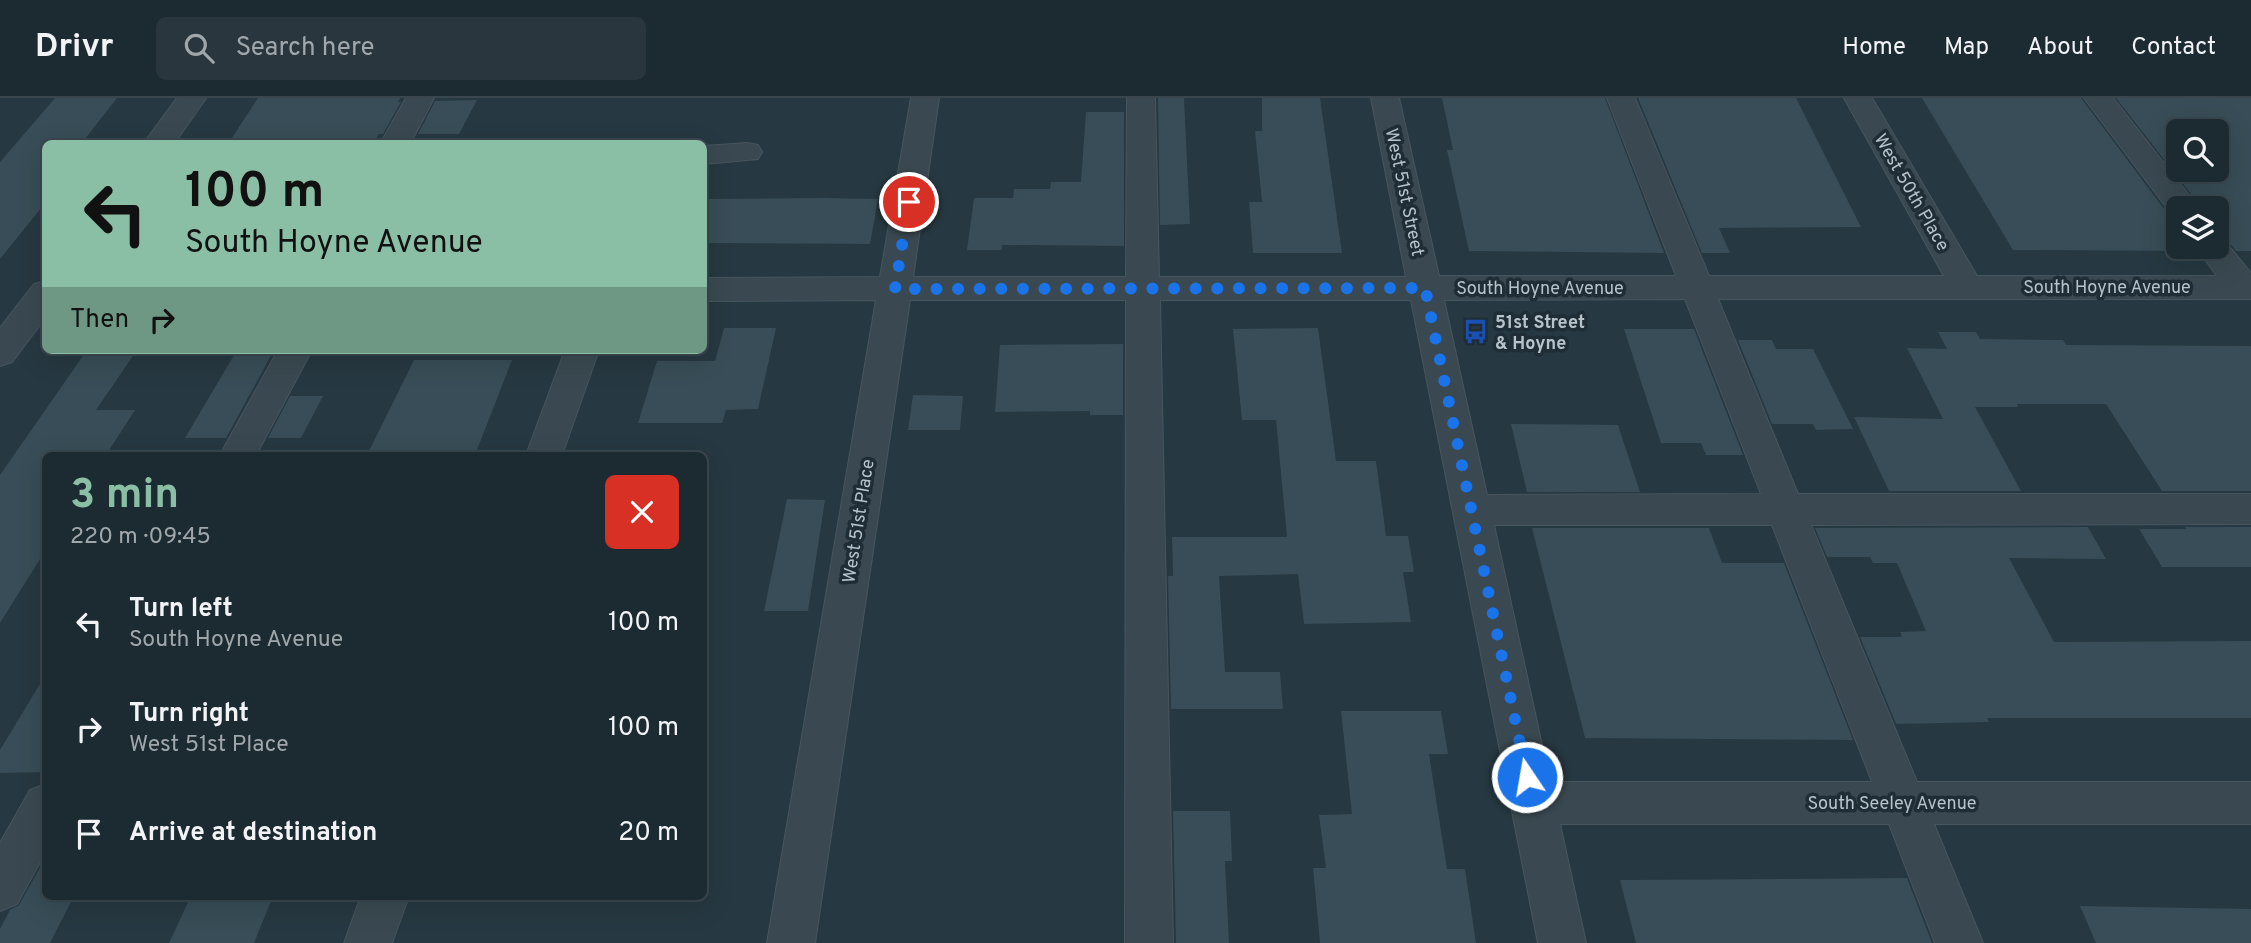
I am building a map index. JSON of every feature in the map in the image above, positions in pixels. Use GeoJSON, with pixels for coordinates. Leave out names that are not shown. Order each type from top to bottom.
{"type":"FeatureCollection","features":[{"type":"Feature","properties":{"kind":"street"},"geometry":{"type":"LineString","coordinates":[[161,140],[192,98]]}},
{"type":"Feature","properties":{"kind":"street"},"geometry":{"type":"LineString","coordinates":[[397,140],[420,98]]}},
{"type":"Feature","properties":{"kind":"street","name":"West 51st Place"},"geometry":{"type":"LineString","coordinates":[[791,943],[925,98]]}},
{"type":"Feature","properties":{"kind":"street"},"geometry":{"type":"LineString","coordinates":[[1141,98],[1149,943]]}},
{"type":"Feature","properties":{"kind":"street","name":"West 51st Street"},"geometry":{"type":"LineString","coordinates":[[1385,98],[1562,943]]}},
{"type":"Feature","properties":{"kind":"street"},"geometry":{"type":"LineString","coordinates":[[1621,98],[1959,943]]}},
{"type":"Feature","properties":{"kind":"street","name":"West 50th Place"},"geometry":{"type":"LineString","coordinates":[[1858,98],[1967,287]]}},
{"type":"Feature","properties":{"kind":"street"},"geometry":{"type":"LineString","coordinates":[[2098,98],[2174,196]]}},
{"type":"Feature","properties":{"kind":"street"},"geometry":{"type":"LineString","coordinates":[[707,155],[747,152]]}},
{"type":"Feature","properties":{"kind":"street"},"geometry":{"type":"LineString","coordinates":[[2222,259],[2247,287]]}},
{"type":"Feature","properties":{"kind":"street","name":"South Hoyne Avenue"},"geometry":{"type":"LineString","coordinates":[[707,289],[2247,287]]}},
{"type":"Feature","properties":{"kind":"street"},"geometry":{"type":"LineString","coordinates":[[0,353],[42,297]]}},
{"type":"Feature","properties":{"kind":"street"},"geometry":{"type":"LineString","coordinates":[[239,452],[293,354]]}},
{"type":"Feature","properties":{"kind":"street"},"geometry":{"type":"LineString","coordinates":[[545,452],[581,354]]}},
{"type":"Feature","properties":{"kind":"street"},"geometry":{"type":"LineString","coordinates":[[1472,510],[2251,509]]}},
{"type":"Feature","properties":{"kind":"street","name":"South Seeley Avenue"},"geometry":{"type":"LineString","coordinates":[[1533,803],[2251,803]]}},
{"type":"Feature","properties":{"kind":"street"},"geometry":{"type":"LineString","coordinates":[[0,888],[42,812]]}},
{"type":"Feature","properties":{"kind":"street"},"geometry":{"type":"LineString","coordinates":[[368,943],[384,900]]}},
{"type":"Feature","properties":{"kind":"building"},"geometry":{"type":"Polygon","coordinates":[[[55,98],[117,98],[84,140],[42,140],[42,207],[0,259],[0,162],[55,98]]]}},
{"type":"Feature","properties":{"kind":"building"},"geometry":{"type":"Polygon","coordinates":[[[258,98],[400,98],[398,102],[401,102],[383,134],[379,134],[375,140],[231,140],[258,98]]]}},
{"type":"Feature","properties":{"kind":"building"},"geometry":{"type":"Polygon","coordinates":[[[1158,98],[1184,98],[1190,224],[1160,225],[1158,98]]]}},
{"type":"Feature","properties":{"kind":"building"},"geometry":{"type":"Polygon","coordinates":[[[1262,98],[1320,98],[1342,253],[1253,253],[1249,202],[1262,202],[1255,131],[1262,131],[1262,98]]]}},
{"type":"Feature","properties":{"kind":"building"},"geometry":{"type":"Polygon","coordinates":[[[1442,98],[1605,98],[1664,253],[1469,251],[1447,150],[1453,150],[1442,98]]]}},
{"type":"Feature","properties":{"kind":"building"},"geometry":{"type":"Polygon","coordinates":[[[1638,98],[1796,98],[1861,227],[1719,228],[1730,253],[1702,253],[1638,98]]]}},
{"type":"Feature","properties":{"kind":"building"},"geometry":{"type":"Polygon","coordinates":[[[1922,98],[2081,98],[2166,212],[2166,251],[2013,250],[1922,98]]]}},
{"type":"Feature","properties":{"kind":"building"},"geometry":{"type":"Polygon","coordinates":[[[2116,98],[2251,98],[2251,251],[2236,251],[2229,242],[2229,196],[2193,196],[2182,182],[2229,182],[2229,119],[2166,119],[2166,162],[2116,98]]]}},
{"type":"Feature","properties":{"kind":"building"},"geometry":{"type":"Polygon","coordinates":[[[477,100],[459,134],[418,134],[435,101],[477,100]]]}},
{"type":"Feature","properties":{"kind":"building"},"geometry":{"type":"Polygon","coordinates":[[[1086,112],[1124,112],[1124,246],[1002,245],[1002,250],[967,250],[974,198],[1013,198],[1014,189],[1050,189],[1051,182],[1081,182],[1086,112]]]}},
{"type":"Feature","properties":{"kind":"building"},"geometry":{"type":"Polygon","coordinates":[[[707,199],[878,199],[870,244],[707,243],[707,199]]]}},
{"type":"Feature","properties":{"kind":"building"},"geometry":{"type":"Polygon","coordinates":[[[724,328],[776,328],[758,409],[726,410],[722,423],[638,423],[657,361],[715,361],[724,328]]]}},
{"type":"Feature","properties":{"kind":"building"},"geometry":{"type":"Polygon","coordinates":[[[1318,328],[1336,461],[1376,461],[1386,536],[1408,536],[1414,572],[1403,572],[1411,622],[1304,624],[1298,574],[1219,576],[1225,672],[1280,672],[1283,709],[1171,709],[1168,576],[1173,576],[1172,537],[1287,537],[1276,420],[1242,420],[1233,329],[1318,328]]]}},
{"type":"Feature","properties":{"kind":"building"},"geometry":{"type":"Polygon","coordinates":[[[1624,329],[1694,329],[1743,455],[1706,455],[1701,443],[1661,443],[1624,329]]]}},
{"type":"Feature","properties":{"kind":"building"},"geometry":{"type":"Polygon","coordinates":[[[1938,332],[1976,332],[1980,339],[2063,340],[2066,345],[2251,346],[2251,491],[2162,491],[2106,404],[2017,404],[2018,407],[1975,407],[2021,491],[1889,491],[1854,417],[1943,419],[1907,348],[1947,349],[1938,332]]]}},
{"type":"Feature","properties":{"kind":"building"},"geometry":{"type":"Polygon","coordinates":[[[1738,340],[1772,340],[1776,349],[1813,349],[1853,429],[1816,430],[1813,424],[1772,424],[1738,340]]]}},
{"type":"Feature","properties":{"kind":"building"},"geometry":{"type":"Polygon","coordinates":[[[1123,344],[1123,415],[1090,415],[1090,411],[995,412],[1000,345],[1123,344]]]}},
{"type":"Feature","properties":{"kind":"building"},"geometry":{"type":"Polygon","coordinates":[[[84,354],[134,354],[96,410],[135,410],[108,452],[42,452],[42,556],[0,623],[0,475],[84,354]]]}},
{"type":"Feature","properties":{"kind":"building"},"geometry":{"type":"Polygon","coordinates":[[[235,354],[272,354],[226,438],[185,438],[235,354]]]}},
{"type":"Feature","properties":{"kind":"building"},"geometry":{"type":"Polygon","coordinates":[[[414,360],[512,360],[476,452],[368,452],[414,360]]]}},
{"type":"Feature","properties":{"kind":"building"},"geometry":{"type":"Polygon","coordinates":[[[913,395],[963,396],[960,430],[908,430],[913,395]]]}},
{"type":"Feature","properties":{"kind":"building"},"geometry":{"type":"Polygon","coordinates":[[[290,396],[323,396],[301,438],[268,438],[290,396]]]}},
{"type":"Feature","properties":{"kind":"building"},"geometry":{"type":"Polygon","coordinates":[[[1511,424],[1618,425],[1640,492],[1527,492],[1511,424]]]}},
{"type":"Feature","properties":{"kind":"building"},"geometry":{"type":"Polygon","coordinates":[[[787,499],[825,500],[808,611],[764,611],[787,499]]]}},
{"type":"Feature","properties":{"kind":"building"},"geometry":{"type":"Polygon","coordinates":[[[2088,527],[2106,559],[2009,558],[2054,642],[2251,641],[2251,718],[1987,718],[1989,722],[1896,724],[1860,637],[1902,637],[1900,632],[1926,631],[1897,563],[1873,563],[1870,557],[1827,557],[1815,528],[2088,527]]]}},
{"type":"Feature","properties":{"kind":"building"},"geometry":{"type":"Polygon","coordinates":[[[2185,527],[2251,527],[2251,567],[2162,567],[2139,529],[2186,529],[2185,527]]]}},
{"type":"Feature","properties":{"kind":"building"},"geometry":{"type":"Polygon","coordinates":[[[1532,528],[1709,528],[1722,563],[1784,563],[1853,740],[1585,738],[1532,528]]]}},
{"type":"Feature","properties":{"kind":"building"},"geometry":{"type":"Polygon","coordinates":[[[42,681],[42,772],[0,773],[0,750],[42,681]]]}},
{"type":"Feature","properties":{"kind":"building"},"geometry":{"type":"Polygon","coordinates":[[[1341,711],[1441,711],[1448,754],[1429,754],[1447,869],[1465,869],[1476,943],[1320,943],[1313,868],[1326,868],[1319,815],[1352,814],[1341,711]]]}},
{"type":"Feature","properties":{"kind":"building"},"geometry":{"type":"Polygon","coordinates":[[[1173,811],[1230,811],[1232,861],[1225,861],[1229,943],[1176,943],[1173,811]]]}},
{"type":"Feature","properties":{"kind":"building"},"geometry":{"type":"Polygon","coordinates":[[[42,864],[42,900],[72,900],[50,943],[0,943],[0,929],[10,910],[19,905],[42,864]]]}},
{"type":"Feature","properties":{"kind":"building"},"geometry":{"type":"Polygon","coordinates":[[[1907,878],[1932,943],[1636,943],[1620,880],[1907,878]]]}},
{"type":"Feature","properties":{"kind":"building"},"geometry":{"type":"Polygon","coordinates":[[[189,900],[271,900],[254,943],[169,943],[189,900]]]}},
{"type":"Feature","properties":{"kind":"building"},"geometry":{"type":"Polygon","coordinates":[[[2080,906],[2251,909],[2251,943],[2096,943],[2080,906]]]}},
{"type":"Feature","properties":{"kind":"place","name":"51st Street & Hoyne"},"geometry":{"type":"Point","coordinates":[1475,332]}},
{"type":"Feature","properties":{"kind":"route"},"geometry":{"type":"LineString","coordinates":[[909,202],[895,289],[1425,288],[1527,777]]}}]}
